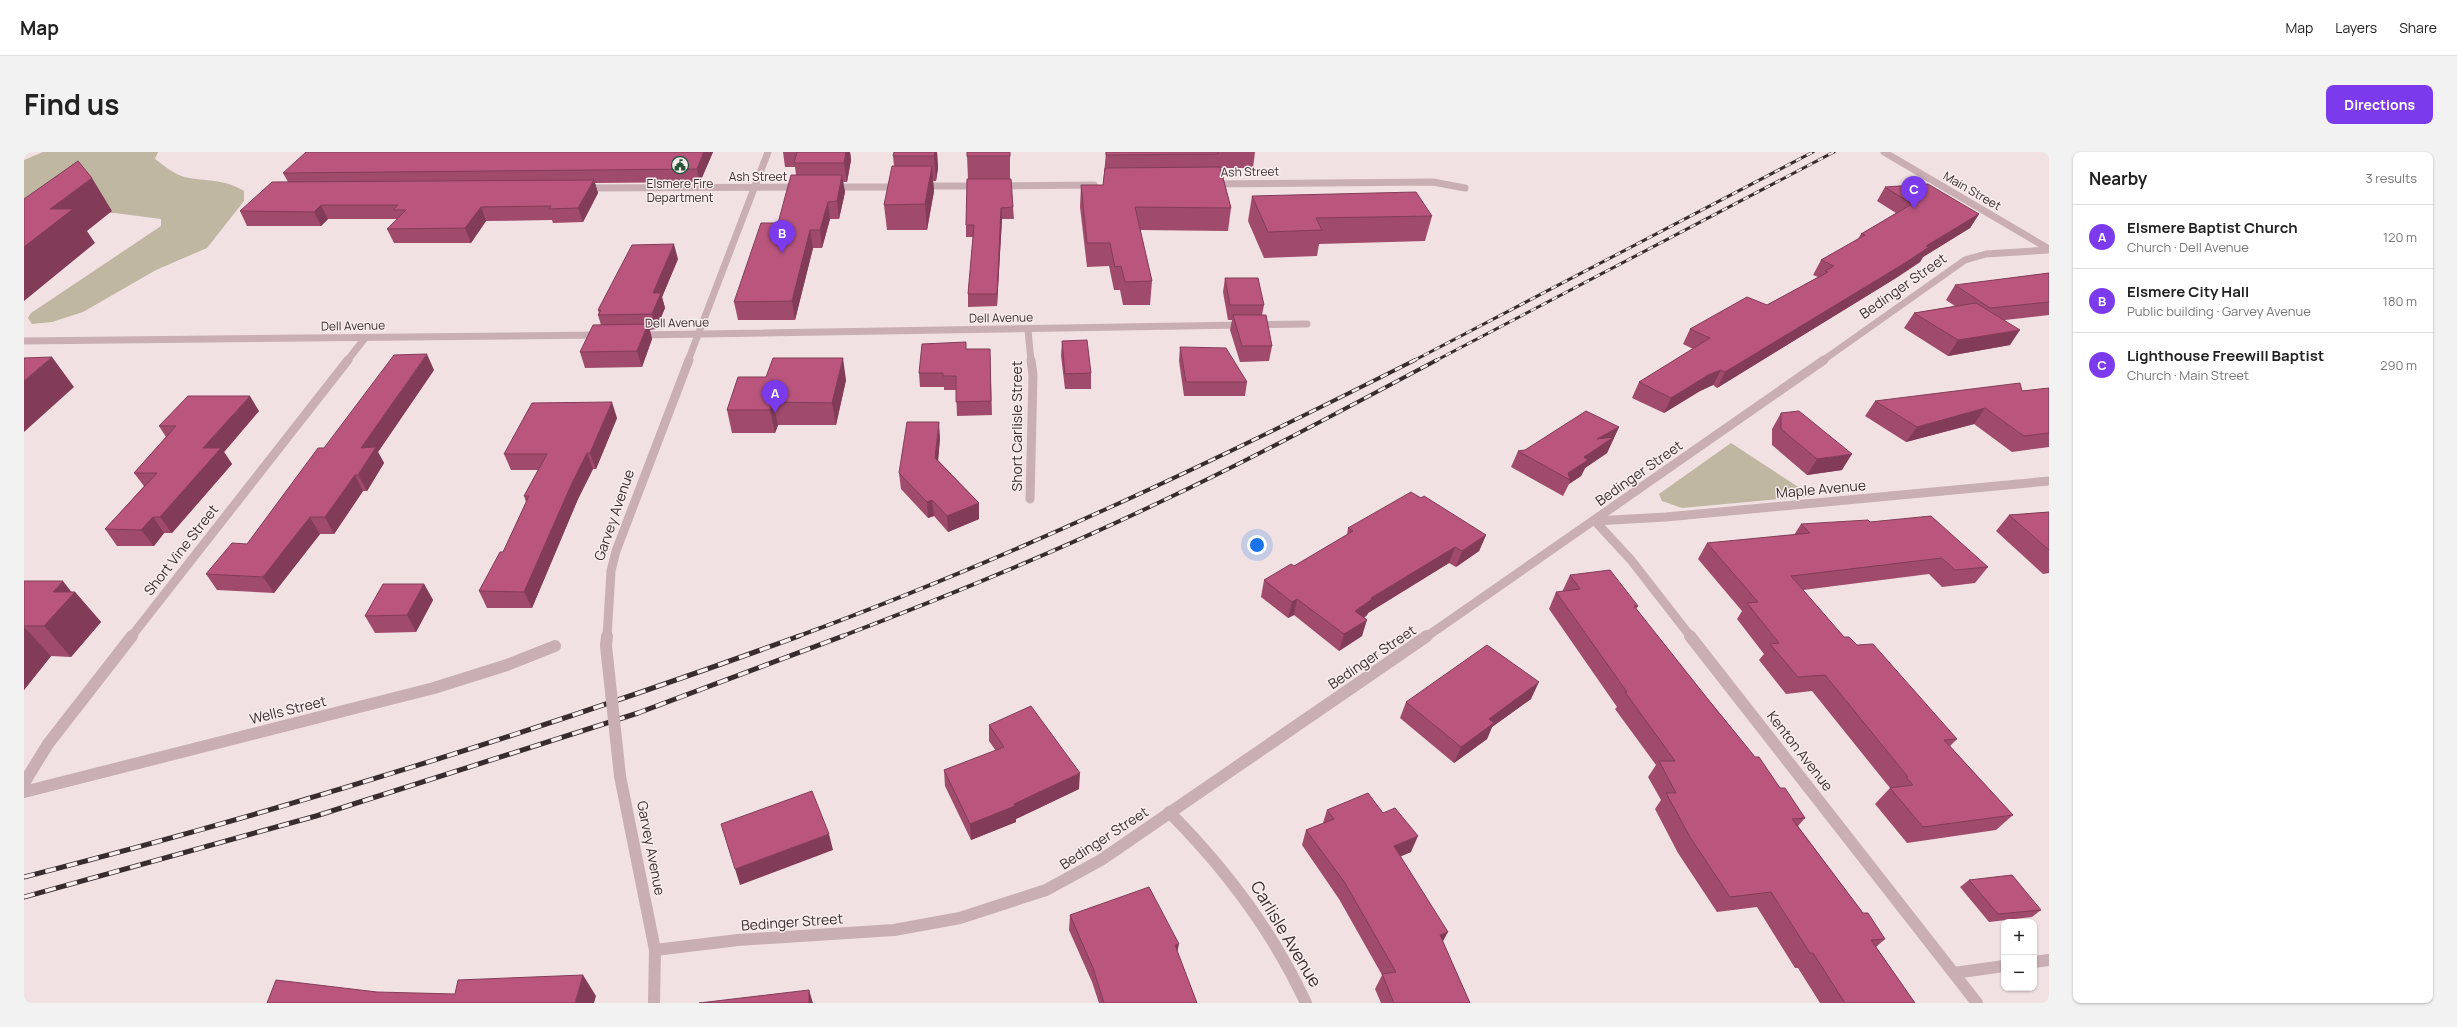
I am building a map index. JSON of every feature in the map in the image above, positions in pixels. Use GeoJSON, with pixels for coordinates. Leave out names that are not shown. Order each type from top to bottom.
{"type":"FeatureCollection","features":[{"type":"Feature","properties":{"kind":"street","name":"Garvey Avenue"},"geometry":{"type":"LineString","coordinates":[[654,1003],[655,950],[620,776],[606,646],[612,571],[616,551],[768,152]]}},
{"type":"Feature","properties":{"kind":"street","name":"Main Street"},"geometry":{"type":"LineString","coordinates":[[1884,152],[2049,250]]}},
{"type":"Feature","properties":{"kind":"street","name":"Ash Street"},"geometry":{"type":"LineString","coordinates":[[1202,184],[1432,182],[1465,188]]}},
{"type":"Feature","properties":{"kind":"street"},"geometry":{"type":"LineString","coordinates":[[993,186],[1100,185]]}},
{"type":"Feature","properties":{"kind":"street"},"geometry":{"type":"LineString","coordinates":[[824,187],[910,186]]}},
{"type":"Feature","properties":{"kind":"street"},"geometry":{"type":"LineString","coordinates":[[917,186],[986,186]]}},
{"type":"Feature","properties":{"kind":"street","name":"Ash Street"},"geometry":{"type":"LineString","coordinates":[[576,188],[809,187]]}},
{"type":"Feature","properties":{"kind":"street","name":"Bedinger Street"},"geometry":{"type":"LineString","coordinates":[[655,950],[738,940],[894,930],[960,918],[1046,890],[1101,860],[1595,521],[1965,260],[1986,254],[2049,250]]}},
{"type":"Feature","properties":{"kind":"street","name":"Dell Avenue"},"geometry":{"type":"LineString","coordinates":[[627,335],[1028,330],[1307,324]]}},
{"type":"Feature","properties":{"kind":"street","name":"Short Carlisle Street"},"geometry":{"type":"LineString","coordinates":[[1028,330],[1033,375],[1030,499]]}},
{"type":"Feature","properties":{"kind":"street","name":"Dell Avenue"},"geometry":{"type":"LineString","coordinates":[[24,341],[611,335]]}},
{"type":"Feature","properties":{"kind":"street","name":"Short Vine Street"},"geometry":{"type":"LineString","coordinates":[[24,783],[48,744],[365,338]]}},
{"type":"Feature","properties":{"kind":"street","name":"Maple Avenue"},"geometry":{"type":"LineString","coordinates":[[1595,521],[1666,517],[2049,481]]}},
{"type":"Feature","properties":{"kind":"street","name":"Kenton Avenue"},"geometry":{"type":"LineString","coordinates":[[1595,521],[1631,560],[1977,1003]]}},
{"type":"Feature","properties":{"kind":"street","name":"Wells Street"},"geometry":{"type":"LineString","coordinates":[[24,792],[434,688],[507,665],[556,646]]}},
{"type":"Feature","properties":{"kind":"street","name":"Carlisle Avenue"},"geometry":{"type":"LineString","coordinates":[[1169,812],[1196,838],[1248,898],[1298,984],[1306,1003]]}},
{"type":"Feature","properties":{"kind":"street"},"geometry":{"type":"LineString","coordinates":[[2037,962],[2049,960]]}},
{"type":"Feature","properties":{"kind":"street"},"geometry":{"type":"LineString","coordinates":[[1954,973],[2001,966]]}},
{"type":"Feature","properties":{"kind":"shaded area"},"geometry":{"type":"Polygon","coordinates":[[[43,152],[158,152],[155,159],[176,174],[192,179],[229,184],[244,191],[244,201],[207,248],[156,270],[83,312],[52,322],[32,324],[28,318],[31,313],[161,226],[161,219],[115,213],[24,214],[24,160],[43,152]]]}},
{"type":"Feature","properties":{"kind":"shaded area"},"geometry":{"type":"Polygon","coordinates":[[[1731,443],[1812,496],[1682,508],[1662,501],[1659,494],[1731,443]]]}},
{"type":"Feature","properties":{"kind":"building"},"geometry":{"type":"Polygon","coordinates":[[[306,152],[704,152],[697,169],[283,173],[306,152]]]}},
{"type":"Feature","properties":{"kind":"building"},"geometry":{"type":"Polygon","coordinates":[[[797,152],[846,152],[844,163],[794,163],[797,152]]]}},
{"type":"Feature","properties":{"kind":"building"},"geometry":{"type":"Polygon","coordinates":[[[894,152],[935,152],[934,156],[893,156],[894,152]]]}},
{"type":"Feature","properties":{"kind":"building"},"geometry":{"type":"Polygon","coordinates":[[[967,152],[1010,152],[1010,156],[967,156],[967,152]]]}},
{"type":"Feature","properties":{"kind":"building"},"geometry":{"type":"Polygon","coordinates":[[[1106,152],[1218,152],[1218,154],[1106,155],[1106,152]]]}},
{"type":"Feature","properties":{"kind":"building"},"geometry":{"type":"Polygon","coordinates":[[[78,161],[92,178],[50,209],[73,209],[24,247],[24,199],[78,161]]]}},
{"type":"Feature","properties":{"kind":"building"},"geometry":{"type":"Polygon","coordinates":[[[892,166],[932,166],[925,204],[884,205],[892,166]]]}},
{"type":"Feature","properties":{"kind":"building"},"geometry":{"type":"Polygon","coordinates":[[[1220,167],[1231,208],[1135,207],[1152,281],[1125,282],[1121,266],[1115,267],[1110,243],[1087,243],[1081,185],[1103,185],[1105,168],[1220,167]]]}},
{"type":"Feature","properties":{"kind":"building"},"geometry":{"type":"Polygon","coordinates":[[[791,175],[842,175],[837,201],[828,202],[820,230],[810,230],[792,301],[734,302],[761,223],[778,223],[791,175]]]}},
{"type":"Feature","properties":{"kind":"building"},"geometry":{"type":"Polygon","coordinates":[[[967,179],[1011,179],[1013,207],[1001,208],[997,294],[968,294],[974,225],[966,225],[967,179]]]}},
{"type":"Feature","properties":{"kind":"building"},"geometry":{"type":"Polygon","coordinates":[[[594,180],[578,208],[549,209],[551,206],[481,207],[465,228],[387,229],[406,210],[393,210],[398,205],[321,205],[314,212],[240,211],[272,182],[594,180]]]}},
{"type":"Feature","properties":{"kind":"building"},"geometry":{"type":"Polygon","coordinates":[[[1928,184],[1979,214],[1926,246],[1929,247],[1905,263],[1725,372],[1721,370],[1708,375],[1671,398],[1639,382],[1710,338],[1690,329],[1747,297],[1767,305],[1828,272],[1825,271],[1834,266],[1821,260],[1865,235],[1861,234],[1912,204],[1885,187],[1928,184]]]}},
{"type":"Feature","properties":{"kind":"building"},"geometry":{"type":"Polygon","coordinates":[[[1416,192],[1432,216],[1316,218],[1322,230],[1268,232],[1252,196],[1416,192]]]}},
{"type":"Feature","properties":{"kind":"building"},"geometry":{"type":"Polygon","coordinates":[[[674,244],[653,293],[661,293],[652,314],[598,315],[601,310],[598,310],[632,245],[674,244]]]}},
{"type":"Feature","properties":{"kind":"building"},"geometry":{"type":"Polygon","coordinates":[[[2049,273],[2049,302],[1990,308],[1955,285],[2049,273]]]}},
{"type":"Feature","properties":{"kind":"building"},"geometry":{"type":"Polygon","coordinates":[[[1225,278],[1258,278],[1264,305],[1230,305],[1225,278]]]}},
{"type":"Feature","properties":{"kind":"building"},"geometry":{"type":"Polygon","coordinates":[[[1976,303],[2020,330],[1958,340],[1914,313],[1976,303]]]}},
{"type":"Feature","properties":{"kind":"building"},"geometry":{"type":"Polygon","coordinates":[[[1233,315],[1266,315],[1272,346],[1242,346],[1233,315]]]}},
{"type":"Feature","properties":{"kind":"building"},"geometry":{"type":"Polygon","coordinates":[[[648,324],[637,351],[580,352],[593,325],[648,324]]]}},
{"type":"Feature","properties":{"kind":"building"},"geometry":{"type":"Polygon","coordinates":[[[1087,340],[1091,373],[1065,374],[1062,341],[1087,340]]]}},
{"type":"Feature","properties":{"kind":"building"},"geometry":{"type":"Polygon","coordinates":[[[966,342],[966,349],[990,349],[991,401],[956,402],[956,376],[943,376],[943,373],[919,373],[922,344],[966,342]]]}},
{"type":"Feature","properties":{"kind":"building"},"geometry":{"type":"Polygon","coordinates":[[[1180,347],[1226,348],[1247,382],[1186,382],[1180,347]]]}},
{"type":"Feature","properties":{"kind":"building"},"geometry":{"type":"Polygon","coordinates":[[[427,354],[361,448],[376,447],[358,475],[355,475],[325,517],[310,517],[263,577],[206,574],[232,543],[247,544],[318,448],[324,448],[394,355],[427,354]]]}},
{"type":"Feature","properties":{"kind":"building"},"geometry":{"type":"Polygon","coordinates":[[[52,357],[24,381],[24,358],[52,357]]]}},
{"type":"Feature","properties":{"kind":"building"},"geometry":{"type":"Polygon","coordinates":[[[773,358],[843,358],[832,403],[773,402],[770,410],[727,410],[738,377],[766,377],[773,358]]]}},
{"type":"Feature","properties":{"kind":"building"},"geometry":{"type":"Polygon","coordinates":[[[2020,383],[2022,391],[2049,388],[2049,433],[2024,436],[1985,408],[1917,427],[1875,401],[2020,383]]]}},
{"type":"Feature","properties":{"kind":"building"},"geometry":{"type":"Polygon","coordinates":[[[188,396],[250,396],[203,448],[221,448],[160,517],[153,517],[141,530],[105,529],[157,473],[134,473],[176,426],[159,426],[188,396]]]}},
{"type":"Feature","properties":{"kind":"building"},"geometry":{"type":"Polygon","coordinates":[[[612,402],[590,453],[587,453],[572,483],[524,592],[479,591],[500,552],[503,552],[529,496],[524,496],[547,454],[504,454],[532,403],[612,402]]]}},
{"type":"Feature","properties":{"kind":"building"},"geometry":{"type":"Polygon","coordinates":[[[1586,411],[1619,427],[1597,439],[1614,437],[1584,457],[1588,460],[1568,473],[1570,480],[1518,451],[1525,450],[1586,411]]]}},
{"type":"Feature","properties":{"kind":"building"},"geometry":{"type":"Polygon","coordinates":[[[1799,411],[1852,454],[1817,459],[1781,429],[1781,413],[1799,411]]]}},
{"type":"Feature","properties":{"kind":"building"},"geometry":{"type":"Polygon","coordinates":[[[907,422],[939,422],[935,458],[979,503],[947,516],[932,500],[927,502],[899,473],[907,422]]]}},
{"type":"Feature","properties":{"kind":"building"},"geometry":{"type":"Polygon","coordinates":[[[1411,492],[1421,498],[1424,496],[1486,535],[1462,551],[1455,547],[1371,598],[1372,599],[1355,611],[1367,620],[1344,634],[1297,599],[1292,602],[1264,580],[1291,564],[1294,566],[1353,531],[1348,528],[1411,492]]]}},
{"type":"Feature","properties":{"kind":"building"},"geometry":{"type":"Polygon","coordinates":[[[2049,512],[2049,550],[2009,515],[2049,512]]]}},
{"type":"Feature","properties":{"kind":"building"},"geometry":{"type":"Polygon","coordinates":[[[1931,516],[1988,567],[1955,570],[1942,558],[1791,576],[1844,637],[1849,637],[1857,645],[1873,644],[1957,739],[1944,740],[2013,815],[1923,827],[1890,788],[1913,785],[1906,777],[1908,777],[1825,675],[1798,677],[1770,644],[1779,643],[1747,603],[1758,602],[1707,543],[1810,533],[1801,524],[1868,520],[1870,522],[1931,516]]]}},
{"type":"Feature","properties":{"kind":"building"},"geometry":{"type":"Polygon","coordinates":[[[1610,570],[1638,606],[1634,606],[1707,698],[1755,757],[1759,757],[1780,788],[1785,788],[1805,818],[1792,819],[1863,913],[1868,913],[1885,939],[1871,940],[1915,1003],[1845,1003],[1813,953],[1810,953],[1771,892],[1730,897],[1690,837],[1666,793],[1676,793],[1659,761],[1675,761],[1556,592],[1580,589],[1570,575],[1610,570]]]}},
{"type":"Feature","properties":{"kind":"building"},"geometry":{"type":"Polygon","coordinates":[[[24,581],[63,581],[53,592],[75,592],[44,626],[24,626],[24,581]]]}},
{"type":"Feature","properties":{"kind":"building"},"geometry":{"type":"Polygon","coordinates":[[[383,584],[424,584],[407,615],[365,616],[383,584]]]}},
{"type":"Feature","properties":{"kind":"building"},"geometry":{"type":"Polygon","coordinates":[[[1487,645],[1539,682],[1489,719],[1494,723],[1461,747],[1406,702],[1487,645]]]}},
{"type":"Feature","properties":{"kind":"building"},"geometry":{"type":"Polygon","coordinates":[[[1031,706],[1080,773],[1014,804],[1015,806],[970,824],[944,770],[1004,747],[989,725],[1031,706]]]}},
{"type":"Feature","properties":{"kind":"building"},"geometry":{"type":"Polygon","coordinates":[[[812,791],[829,834],[735,869],[721,824],[812,791]]]}},
{"type":"Feature","properties":{"kind":"building"},"geometry":{"type":"Polygon","coordinates":[[[1368,793],[1383,813],[1395,808],[1418,836],[1394,846],[1448,932],[1440,935],[1470,1003],[1394,1003],[1382,974],[1396,972],[1345,883],[1306,830],[1334,819],[1327,810],[1368,793]]]}},
{"type":"Feature","properties":{"kind":"building"},"geometry":{"type":"Polygon","coordinates":[[[2012,875],[2041,910],[1998,914],[1969,880],[2012,875]]]}},
{"type":"Feature","properties":{"kind":"building"},"geometry":{"type":"Polygon","coordinates":[[[1149,887],[1179,944],[1175,945],[1197,1003],[1104,1003],[1093,968],[1070,915],[1149,887]]]}},
{"type":"Feature","properties":{"kind":"building"},"geometry":{"type":"Polygon","coordinates":[[[583,975],[575,1003],[267,1003],[276,980],[377,992],[455,994],[458,980],[583,975]]]}},
{"type":"Feature","properties":{"kind":"building"},"geometry":{"type":"Polygon","coordinates":[[[809,990],[809,1003],[699,1003],[809,990]]]}},
{"type":"Feature","properties":{"kind":"railway"},"geometry":{"type":"LineString","coordinates":[[1413,361],[1813,152]]}},
{"type":"Feature","properties":{"kind":"railway"},"geometry":{"type":"LineString","coordinates":[[1435,361],[1834,152]]}},
{"type":"Feature","properties":{"kind":"railway"},"geometry":{"type":"LineString","coordinates":[[840,637],[1002,573],[1121,520],[1265,450],[1437,360]]}},
{"type":"Feature","properties":{"kind":"railway"},"geometry":{"type":"LineString","coordinates":[[796,637],[954,575],[1110,508],[1187,472],[1413,361]]}},
{"type":"Feature","properties":{"kind":"railway"},"geometry":{"type":"LineString","coordinates":[[24,877],[220,824],[414,766],[608,703],[799,636]]}},
{"type":"Feature","properties":{"kind":"railway"},"geometry":{"type":"LineString","coordinates":[[24,897],[316,816],[638,713],[843,636]]}},
{"type":"Feature","properties":{"kind":"place","name":"Elsmere Fire Department"},"geometry":{"type":"Point","coordinates":[680,165]}},
{"type":"Feature","properties":{"kind":"place","name":"Lighthouse Freewill Baptist"},"geometry":{"type":"Point","coordinates":[1914,209]}},
{"type":"Feature","properties":{"kind":"place","name":"Elsmere City Hall"},"geometry":{"type":"Point","coordinates":[782,253]}},
{"type":"Feature","properties":{"kind":"place","name":"Elsmere Baptist Church"},"geometry":{"type":"Point","coordinates":[775,413]}}]}
